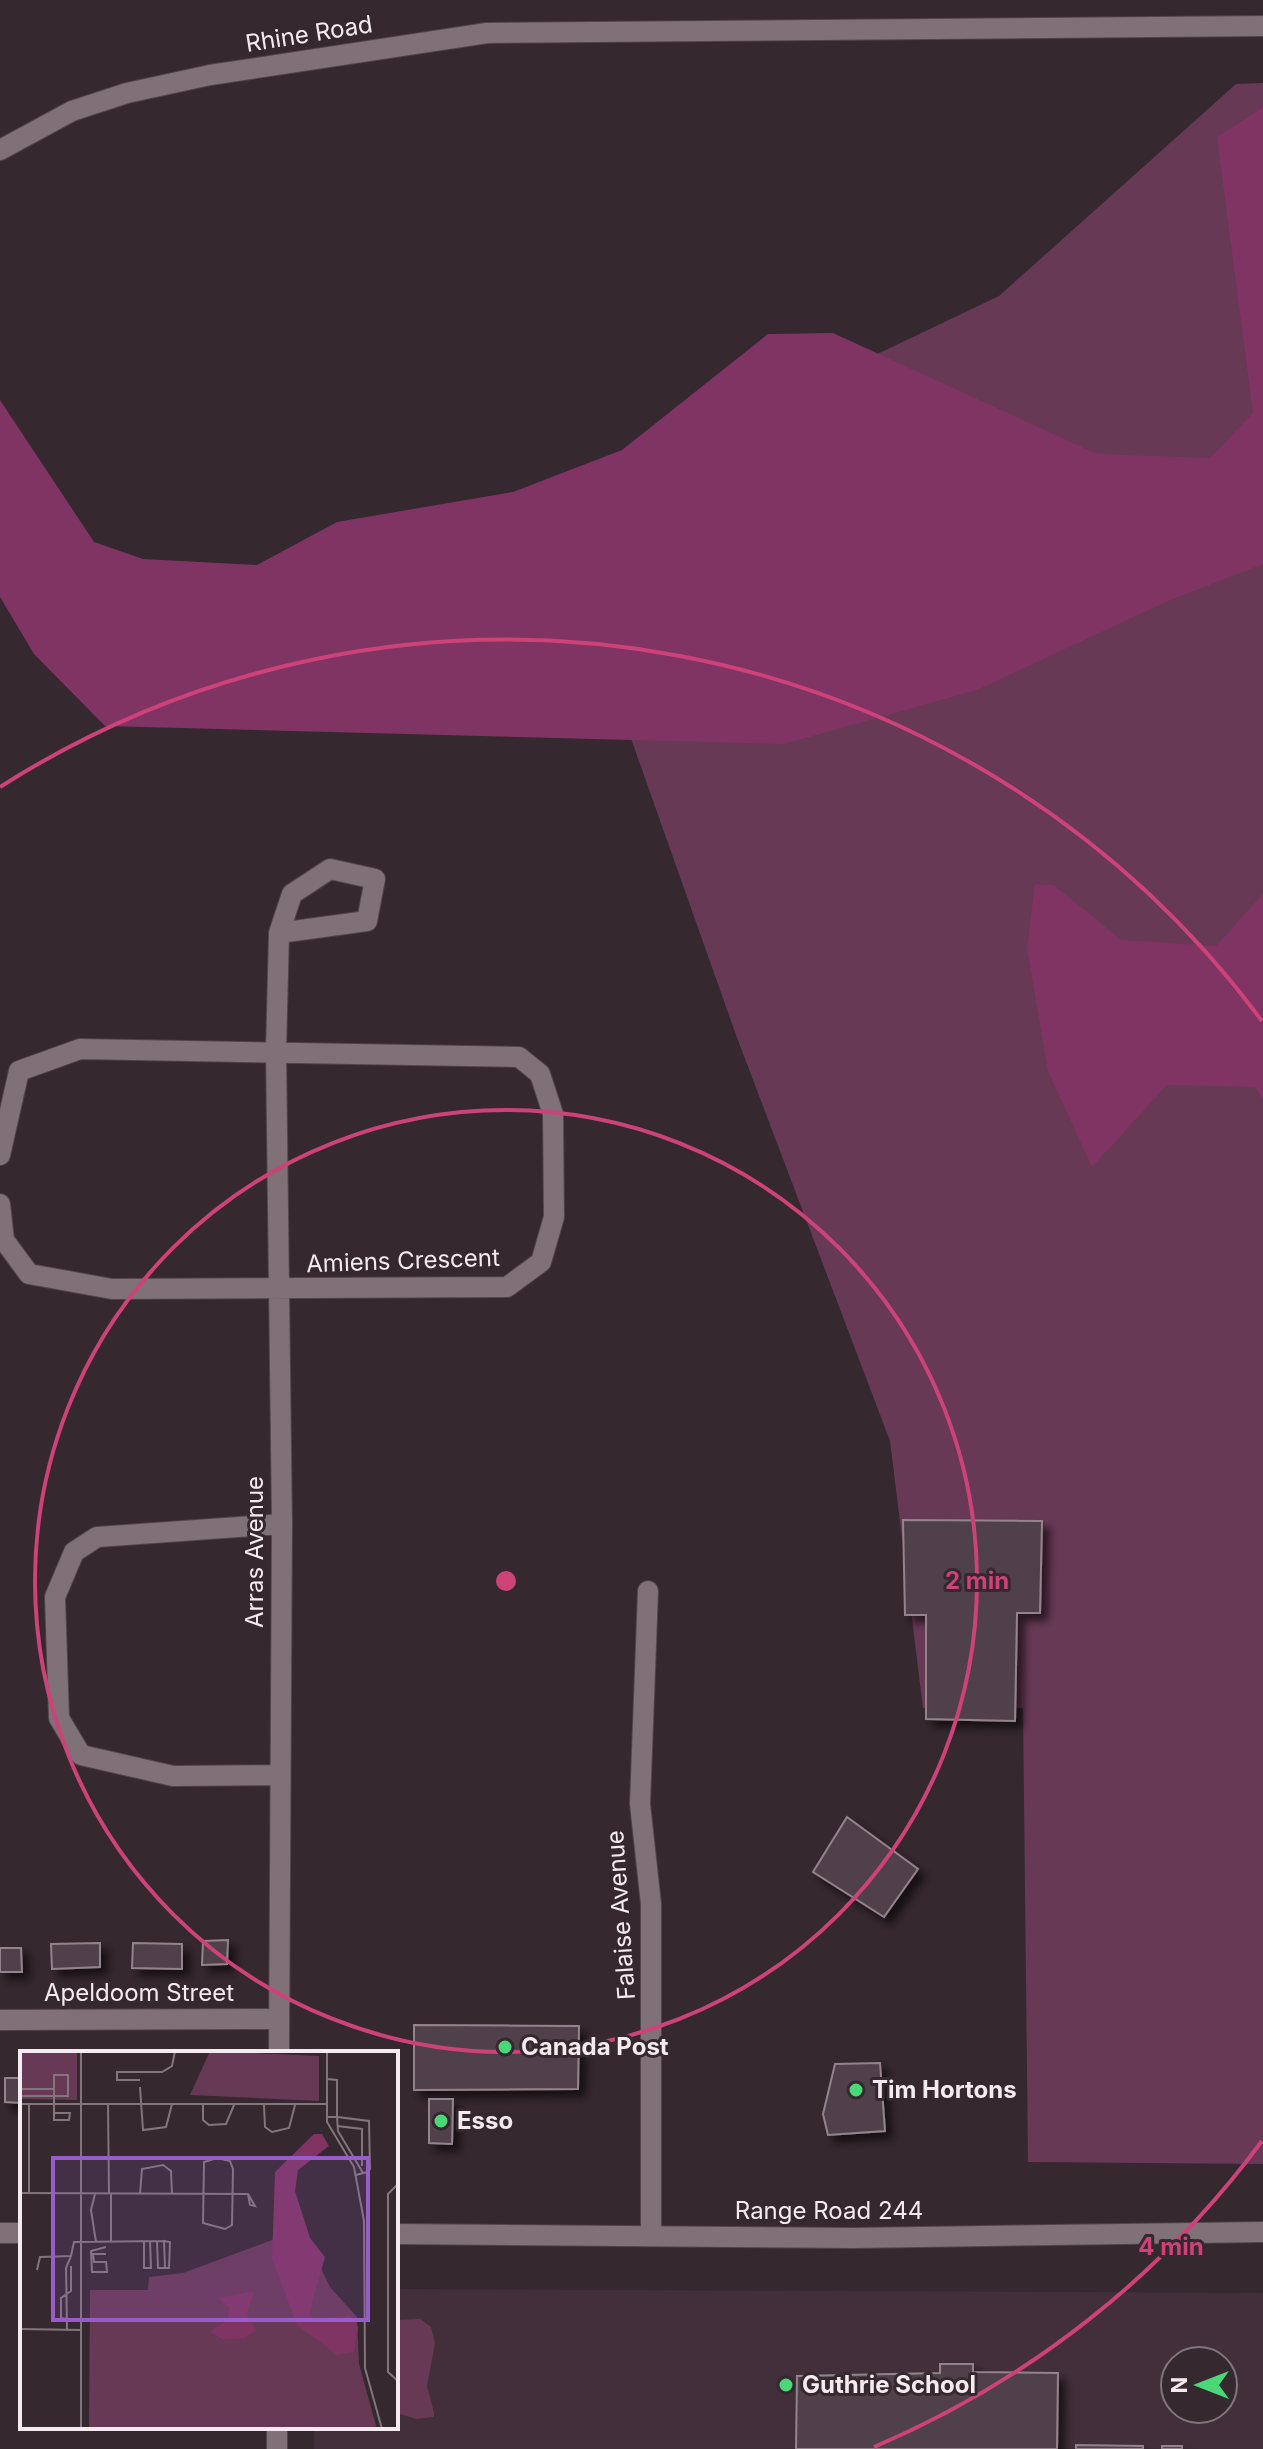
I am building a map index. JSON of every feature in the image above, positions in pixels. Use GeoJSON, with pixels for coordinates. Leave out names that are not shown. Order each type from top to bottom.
{"type":"FeatureCollection","features":[{"type":"Feature","properties":{"kind":"street","name":"Rhine Road"},"geometry":{"type":"LineString","coordinates":[[0,150],[72,111],[127,93],[210,75],[487,33],[1263,26]]}},
{"type":"Feature","properties":{"kind":"street","name":"Arras Avenue"},"geometry":{"type":"LineString","coordinates":[[279,933],[367,921],[375,879],[330,869],[292,894],[279,933],[276,1051],[282,1524],[279,2051]]}},
{"type":"Feature","properties":{"kind":"street","name":"Amiens Crescent"},"geometry":{"type":"LineString","coordinates":[[0,1155],[19,1071],[80,1049],[519,1057],[540,1074],[553,1114],[554,1217],[541,1262],[507,1287],[112,1289],[29,1274],[4,1240],[0,1204]]}},
{"type":"Feature","properties":{"kind":"street"},"geometry":{"type":"LineString","coordinates":[[279,1775],[173,1776],[81,1755],[59,1718],[55,1597],[74,1552],[97,1537],[282,1524]]}},
{"type":"Feature","properties":{"kind":"street","name":"Falaise Avenue"},"geometry":{"type":"LineString","coordinates":[[648,1591],[640,1804],[651,1904],[651,2236]]}},
{"type":"Feature","properties":{"kind":"street","name":"Apeldoom Street"},"geometry":{"type":"LineString","coordinates":[[0,2020],[279,2019]]}},
{"type":"Feature","properties":{"kind":"street","name":"Range Road 244"},"geometry":{"type":"LineString","coordinates":[[398,2234],[854,2238],[1263,2232]]}},
{"type":"Feature","properties":{"kind":"shaded area"},"geometry":{"type":"Polygon","coordinates":[[[1263,83],[1263,2164],[1028,2162],[1023,1708],[923,1708],[890,1441],[736,1035],[550,510],[999,296],[1236,84],[1263,83]]]}},
{"type":"Feature","properties":{"kind":"shaded area"},"geometry":{"type":"Polygon","coordinates":[[[1263,107],[1263,564],[1166,602],[977,690],[784,744],[105,726],[34,654],[0,597],[0,400],[94,542],[143,559],[257,565],[337,522],[513,492],[622,450],[768,334],[833,333],[1097,454],[1210,458],[1253,413],[1217,137],[1263,107]]]}},
{"type":"Feature","properties":{"kind":"shaded area"},"geometry":{"type":"Polygon","coordinates":[[[1035,884],[1054,885],[1121,940],[1216,946],[1263,894],[1263,1099],[1255,1087],[1167,1085],[1092,1167],[1048,1071],[1027,949],[1035,884]]]}},
{"type":"Feature","properties":{"kind":"shaded area","name":"Guthrie School"},"geometry":{"type":"Polygon","coordinates":[[[398,2289],[1263,2293],[1263,2449],[314,2449],[314,2429],[398,2429],[398,2289]]]}},
{"type":"Feature","properties":{"kind":"shaded area"},"geometry":{"type":"Polygon","coordinates":[[[420,2319],[431,2327],[435,2343],[427,2386],[434,2417],[417,2419],[398,2414],[398,2320],[420,2319]]]}},
{"type":"Feature","properties":{"kind":"building"},"geometry":{"type":"Polygon","coordinates":[[[903,1520],[1042,1521],[1040,1613],[1017,1613],[1015,1721],[926,1719],[926,1615],[905,1615],[903,1520]]]}},
{"type":"Feature","properties":{"kind":"building"},"geometry":{"type":"Polygon","coordinates":[[[847,1817],[918,1869],[884,1917],[813,1872],[847,1817]]]}},
{"type":"Feature","properties":{"kind":"building"},"geometry":{"type":"Polygon","coordinates":[[[228,1940],[227,1964],[202,1965],[203,1941],[228,1940]]]}},
{"type":"Feature","properties":{"kind":"building"},"geometry":{"type":"Polygon","coordinates":[[[100,1943],[100,1967],[52,1969],[51,1944],[100,1943]]]}},
{"type":"Feature","properties":{"kind":"building"},"geometry":{"type":"Polygon","coordinates":[[[133,1943],[182,1944],[182,1969],[132,1968],[133,1943]]]}},
{"type":"Feature","properties":{"kind":"building"},"geometry":{"type":"Polygon","coordinates":[[[0,1948],[21,1948],[22,1972],[0,1972],[0,1948]]]}},
{"type":"Feature","properties":{"kind":"building"},"geometry":{"type":"Polygon","coordinates":[[[414,2025],[579,2026],[578,2089],[414,2090],[414,2025]]]}},
{"type":"Feature","properties":{"kind":"building","name":"Tim Hortons"},"geometry":{"type":"Polygon","coordinates":[[[880,2063],[885,2131],[828,2135],[823,2114],[835,2064],[880,2063]]]}},
{"type":"Feature","properties":{"kind":"building"},"geometry":{"type":"Polygon","coordinates":[[[5,2078],[20,2078],[20,2103],[5,2102],[5,2078]]]}},
{"type":"Feature","properties":{"kind":"building","name":"Esso"},"geometry":{"type":"Polygon","coordinates":[[[429,2099],[453,2099],[452,2144],[429,2143],[429,2099]]]}},
{"type":"Feature","properties":{"kind":"building"},"geometry":{"type":"Polygon","coordinates":[[[940,2364],[973,2364],[973,2372],[1058,2373],[1057,2449],[796,2449],[797,2376],[940,2373],[940,2364]]]}},
{"type":"Feature","properties":{"kind":"building"},"geometry":{"type":"Polygon","coordinates":[[[1076,2445],[1143,2446],[1143,2449],[1076,2449],[1076,2445]]]}},
{"type":"Feature","properties":{"kind":"building"},"geometry":{"type":"Polygon","coordinates":[[[1162,2446],[1182,2446],[1182,2449],[1162,2449],[1162,2446]]]}},
{"type":"Feature","properties":{"kind":"place","name":"Canada Post"},"geometry":{"type":"Point","coordinates":[505,2047]}},
{"type":"Feature","properties":{"kind":"place","name":"Tim Hortons"},"geometry":{"type":"Point","coordinates":[856,2090]}},
{"type":"Feature","properties":{"kind":"place","name":"Esso"},"geometry":{"type":"Point","coordinates":[441,2121]}},
{"type":"Feature","properties":{"kind":"place","name":"Guthrie School"},"geometry":{"type":"Point","coordinates":[786,2385]}}]}
